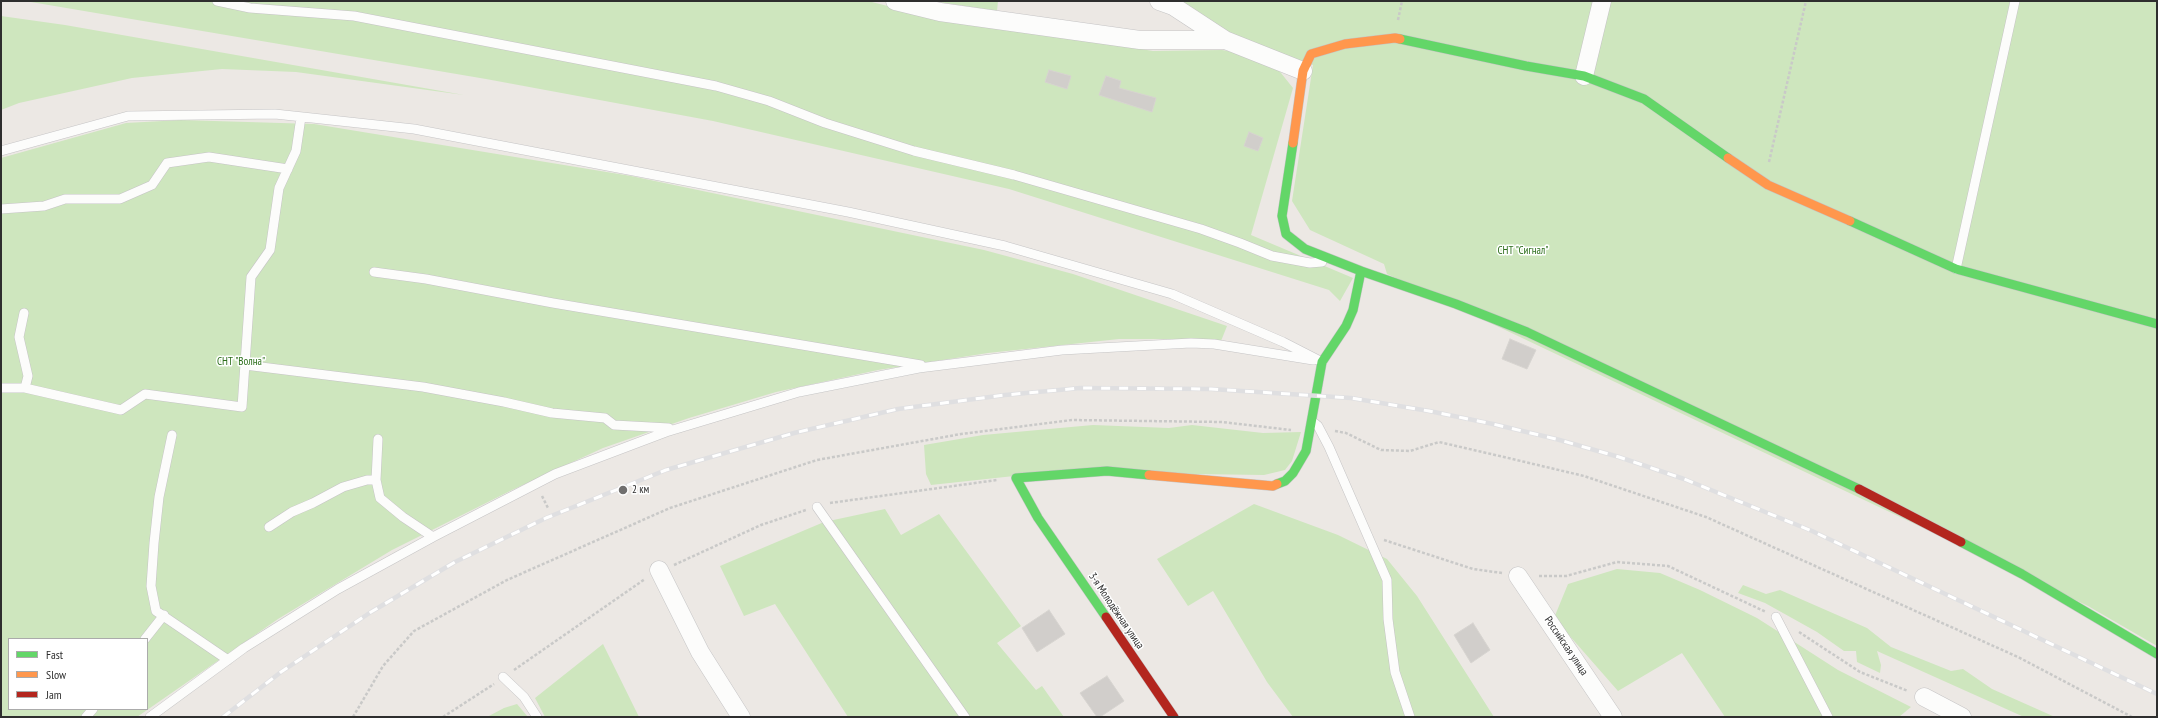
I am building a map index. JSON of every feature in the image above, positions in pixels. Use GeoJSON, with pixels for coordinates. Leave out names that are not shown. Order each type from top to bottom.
{"type":"FeatureCollection","features":[{"type":"Feature","properties":{"kind":"street"},"geometry":{"type":"LineString","coordinates":[[895,1],[940,12],[1140,40],[1225,40]]}},
{"type":"Feature","properties":{"kind":"street"},"geometry":{"type":"LineString","coordinates":[[1584,76],[1602,1]]}},
{"type":"Feature","properties":{"kind":"street"},"geometry":{"type":"LineString","coordinates":[[1170,2],[1225,40],[1302,71]]}},
{"type":"Feature","properties":{"kind":"street"},"geometry":{"type":"LineString","coordinates":[[2157,324],[1956,269],[1764,182],[1644,99],[1584,76],[1526,66],[1395,38],[1345,44],[1311,54],[1302,71],[1282,216],[1286,234],[1305,249],[1361,271],[1456,304],[1527,332],[1842,480],[2022,574],[2157,654]]}},
{"type":"Feature","properties":{"kind":"street"},"geometry":{"type":"LineString","coordinates":[[1016,478],[1107,471],[1273,486],[1285,481],[1306,452],[1315,424],[1322,362],[1346,326],[1353,310],[1361,271]]}},
{"type":"Feature","properties":{"kind":"street","name":"3-я Молодёжная улица"},"geometry":{"type":"LineString","coordinates":[[1016,478],[1038,518],[1174,717]]}},
{"type":"Feature","properties":{"kind":"street"},"geometry":{"type":"LineString","coordinates":[[659,570],[700,652],[741,717]]}},
{"type":"Feature","properties":{"kind":"street","name":"Российская улица"},"geometry":{"type":"LineString","coordinates":[[1518,576],[1613,717]]}},
{"type":"Feature","properties":{"kind":"street"},"geometry":{"type":"LineString","coordinates":[[1924,697],[1962,717]]}},
{"type":"Feature","properties":{"kind":"lane"},"geometry":{"type":"LineString","coordinates":[[217,1],[250,8],[354,16],[716,86],[769,101],[825,123],[914,151],[1014,175],[1201,229],[1272,256],[1310,263],[1335,261]]}},
{"type":"Feature","properties":{"kind":"lane"},"geometry":{"type":"LineString","coordinates":[[1956,269],[2015,1]]}},
{"type":"Feature","properties":{"kind":"lane"},"geometry":{"type":"LineString","coordinates":[[1,151],[128,116],[275,114],[414,129],[848,212],[1005,246],[1172,294],[1283,342],[1322,362]]}},
{"type":"Feature","properties":{"kind":"lane"},"geometry":{"type":"LineString","coordinates":[[1,388],[25,388],[121,410],[145,394],[242,407],[251,277],[270,250],[280,188],[296,151],[301,117]]}},
{"type":"Feature","properties":{"kind":"lane"},"geometry":{"type":"LineString","coordinates":[[1,209],[44,206],[65,199],[120,199],[152,185],[167,163],[209,157],[288,169]]}},
{"type":"Feature","properties":{"kind":"lane"},"geometry":{"type":"LineString","coordinates":[[374,272],[426,279],[553,303],[929,366]]}},
{"type":"Feature","properties":{"kind":"lane"},"geometry":{"type":"LineString","coordinates":[[24,313],[19,337],[28,376],[25,388]]}},
{"type":"Feature","properties":{"kind":"lane"},"geometry":{"type":"LineString","coordinates":[[150,717],[228,660],[338,589],[433,537],[555,474],[676,429],[799,392],[929,366],[1062,350],[1191,342],[1214,344],[1322,362]]}},
{"type":"Feature","properties":{"kind":"lane"},"geometry":{"type":"LineString","coordinates":[[245,364],[422,387],[504,402],[552,413],[605,418],[614,425],[676,429]]}},
{"type":"Feature","properties":{"kind":"lane"},"geometry":{"type":"LineString","coordinates":[[1315,424],[1388,580],[1388,619],[1395,672],[1410,717]]}},
{"type":"Feature","properties":{"kind":"lane"},"geometry":{"type":"LineString","coordinates":[[172,435],[159,497],[151,586],[156,611],[228,660]]}},
{"type":"Feature","properties":{"kind":"lane"},"geometry":{"type":"LineString","coordinates":[[378,439],[376,480],[380,498],[403,517],[433,537]]}},
{"type":"Feature","properties":{"kind":"lane"},"geometry":{"type":"LineString","coordinates":[[269,527],[292,512],[343,487],[367,480],[376,480]]}},
{"type":"Feature","properties":{"kind":"lane"},"geometry":{"type":"LineString","coordinates":[[817,507],[965,717]]}},
{"type":"Feature","properties":{"kind":"lane"},"geometry":{"type":"LineString","coordinates":[[147,638],[164,616]]}},
{"type":"Feature","properties":{"kind":"lane"},"geometry":{"type":"LineString","coordinates":[[1776,617],[1828,717]]}},
{"type":"Feature","properties":{"kind":"lane"},"geometry":{"type":"LineString","coordinates":[[503,677],[524,697],[536,717]]}},
{"type":"Feature","properties":{"kind":"path"},"geometry":{"type":"LineString","coordinates":[[1764,182],[1806,1]]}},
{"type":"Feature","properties":{"kind":"path"},"geometry":{"type":"LineString","coordinates":[[353,717],[383,666],[414,631],[507,580],[670,508],[817,460],[961,434],[1072,420],[1222,422],[1288,430],[1315,424],[1346,433],[1381,450],[1410,451],[1439,442],[1584,476],[1706,517],[2018,657],[2132,717]]}},
{"type":"Feature","properties":{"kind":"path"},"geometry":{"type":"LineString","coordinates":[[443,717],[659,570],[761,525],[834,501],[1016,478]]}},
{"type":"Feature","properties":{"kind":"path"},"geometry":{"type":"LineString","coordinates":[[1366,534],[1473,569],[1518,576],[1566,576],[1617,562],[1668,566],[1776,617],[1860,672],[1924,697]]}},
{"type":"Feature","properties":{"kind":"green space"},"geometry":{"type":"Polygon","coordinates":[[[25,1],[868,1],[911,12],[1153,51],[1222,50],[1239,53],[1277,68],[1293,88],[1251,235],[1353,278],[1340,301],[1329,290],[1009,189],[713,121],[486,79],[25,1]]]}},
{"type":"Feature","properties":{"kind":"green space"},"geometry":{"type":"Polygon","coordinates":[[[932,1],[998,1],[997,11],[932,1]]]}},
{"type":"Feature","properties":{"kind":"green space","name":"СНТ \"Сигнал\""},"geometry":{"type":"Polygon","coordinates":[[[1168,1],[2157,1],[2157,646],[2088,606],[1387,274],[1384,264],[1310,230],[1292,201],[1313,65],[1233,38],[1168,1]]]}},
{"type":"Feature","properties":{"kind":"green space"},"geometry":{"type":"Polygon","coordinates":[[[1,16],[65,25],[464,95],[296,72],[222,69],[132,78],[19,103],[1,110],[1,16]]]}},
{"type":"Feature","properties":{"kind":"green space","name":"СНТ \"Волна\""},"geometry":{"type":"Polygon","coordinates":[[[181,120],[314,124],[631,176],[984,250],[1073,274],[1227,326],[1221,341],[1209,339],[1119,339],[988,353],[878,370],[776,392],[689,418],[603,448],[512,490],[392,550],[278,619],[148,709],[148,638],[8,638],[8,710],[147,710],[137,717],[1,717],[1,158],[126,123],[181,120]]]}},
{"type":"Feature","properties":{"kind":"green space"},"geometry":{"type":"Polygon","coordinates":[[[1093,425],[1169,428],[1192,425],[1263,433],[1301,432],[1292,461],[1285,470],[1264,475],[1051,472],[931,485],[926,474],[924,445],[983,435],[1093,425]]]}},
{"type":"Feature","properties":{"kind":"green space"},"geometry":{"type":"Polygon","coordinates":[[[1254,504],[1338,535],[1387,559],[1417,596],[1494,717],[1293,717],[1267,682],[1213,591],[1188,606],[1157,559],[1254,504]]]}},
{"type":"Feature","properties":{"kind":"green space"},"geometry":{"type":"Polygon","coordinates":[[[885,509],[901,535],[939,514],[1021,626],[997,643],[1036,690],[1042,686],[1064,717],[848,717],[775,604],[744,616],[720,566],[824,522],[885,509]]]}},
{"type":"Feature","properties":{"kind":"green space"},"geometry":{"type":"Polygon","coordinates":[[[1617,569],[1660,573],[1700,590],[1757,618],[1838,670],[1911,707],[1899,717],[1725,717],[1682,653],[1618,691],[1554,618],[1568,584],[1617,569]]]}},
{"type":"Feature","properties":{"kind":"green space"},"geometry":{"type":"Polygon","coordinates":[[[1743,585],[1766,594],[1780,590],[1867,628],[1891,647],[1951,671],[1963,669],[1992,689],[2055,717],[2024,717],[1877,651],[1881,665],[1880,673],[1857,662],[1856,651],[1844,651],[1817,632],[1765,603],[1738,593],[1743,585]]]}},
{"type":"Feature","properties":{"kind":"green space"},"geometry":{"type":"Polygon","coordinates":[[[603,644],[639,717],[545,717],[535,698],[603,644]]]}},
{"type":"Feature","properties":{"kind":"green space"},"geometry":{"type":"Polygon","coordinates":[[[517,704],[528,717],[487,717],[504,708],[517,704]]]}},
{"type":"Feature","properties":{"kind":"building"},"geometry":{"type":"Polygon","coordinates":[[[1049,70],[1071,76],[1067,89],[1045,82],[1049,70]]]}},
{"type":"Feature","properties":{"kind":"building"},"geometry":{"type":"Polygon","coordinates":[[[1106,76],[1121,81],[1119,88],[1156,98],[1152,112],[1099,95],[1106,76]]]}},
{"type":"Feature","properties":{"kind":"building"},"geometry":{"type":"Polygon","coordinates":[[[1249,132],[1263,138],[1258,151],[1244,146],[1249,132]]]}},
{"type":"Feature","properties":{"kind":"building"},"geometry":{"type":"Polygon","coordinates":[[[1510,339],[1536,350],[1527,369],[1502,359],[1510,339]]]}},
{"type":"Feature","properties":{"kind":"building"},"geometry":{"type":"Polygon","coordinates":[[[1049,610],[1065,634],[1037,652],[1022,628],[1049,610]]]}},
{"type":"Feature","properties":{"kind":"building"},"geometry":{"type":"Polygon","coordinates":[[[1473,623],[1490,650],[1471,663],[1454,635],[1473,623]]]}},
{"type":"Feature","properties":{"kind":"building"},"geometry":{"type":"Polygon","coordinates":[[[1107,676],[1124,701],[1100,717],[1097,717],[1080,693],[1107,676]]]}},
{"type":"Feature","properties":{"kind":"railway"},"geometry":{"type":"LineString","coordinates":[[223,717],[281,672],[371,612],[455,562],[546,518],[666,470],[794,433],[898,409],[1005,395],[1080,388],[1211,389],[1351,398],[1429,411],[1556,439],[1619,457],[1684,479],[1812,531],[2157,694]]}},
{"type":"Feature","properties":{"kind":"traffic: fast"},"geometry":{"type":"LineString","coordinates":[[1400,39],[1526,66],[1584,76],[1644,99],[1728,158]]}},
{"type":"Feature","properties":{"kind":"traffic: fast"},"geometry":{"type":"LineString","coordinates":[[1277,484],[1285,481],[1293,473],[1306,451],[1322,362],[1346,326],[1353,310],[1361,271],[1305,249],[1286,234],[1282,216],[1293,143]]}},
{"type":"Feature","properties":{"kind":"traffic: fast"},"geometry":{"type":"LineString","coordinates":[[1850,221],[1956,269],[2157,324]]}},
{"type":"Feature","properties":{"kind":"traffic: fast"},"geometry":{"type":"LineString","coordinates":[[1361,271],[1456,304],[1527,332],[1859,489]]}},
{"type":"Feature","properties":{"kind":"traffic: fast"},"geometry":{"type":"LineString","coordinates":[[1106,617],[1038,518],[1016,478],[1107,471],[1149,475]]}},
{"type":"Feature","properties":{"kind":"traffic: fast"},"geometry":{"type":"LineString","coordinates":[[1961,542],[2022,574],[2157,654]]}},
{"type":"Feature","properties":{"kind":"traffic: slow"},"geometry":{"type":"LineString","coordinates":[[1293,143],[1303,71],[1311,54],[1345,44],[1395,38],[1400,39]]}},
{"type":"Feature","properties":{"kind":"traffic: slow"},"geometry":{"type":"LineString","coordinates":[[1728,158],[1768,185],[1850,221]]}},
{"type":"Feature","properties":{"kind":"traffic: slow"},"geometry":{"type":"LineString","coordinates":[[1149,475],[1273,486],[1277,484]]}},
{"type":"Feature","properties":{"kind":"traffic: jam"},"geometry":{"type":"LineString","coordinates":[[1859,489],[1961,542]]}},
{"type":"Feature","properties":{"kind":"traffic: jam"},"geometry":{"type":"LineString","coordinates":[[1106,617],[1174,717]]}},
{"type":"Feature","properties":{"kind":"place","name":"2 км"},"geometry":{"type":"Point","coordinates":[623,490]}}]}
